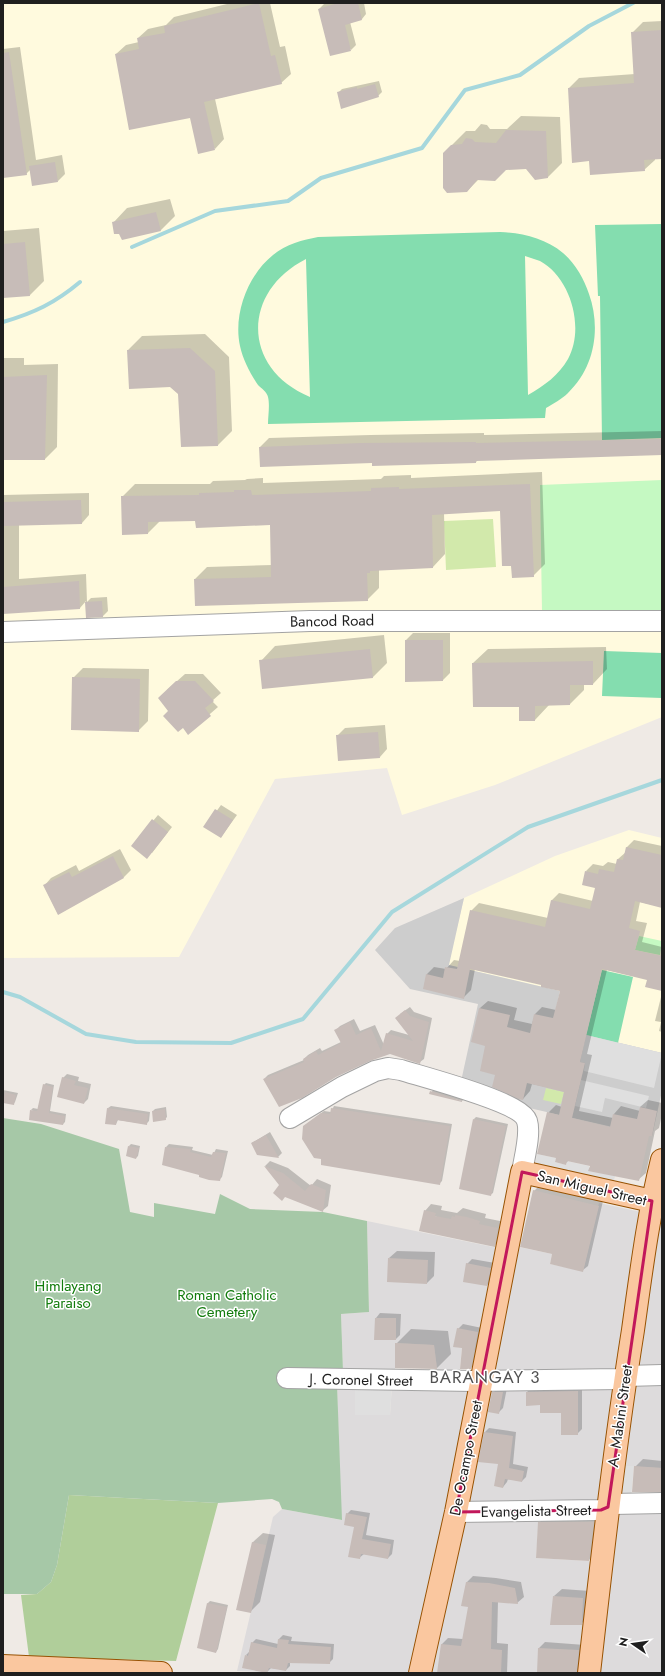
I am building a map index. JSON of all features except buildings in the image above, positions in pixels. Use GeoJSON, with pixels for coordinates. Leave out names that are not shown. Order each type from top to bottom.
{"type":"FeatureCollection","features":[{"type":"Feature","properties":{"kind":"main road","name":"A. Mabini Street"},"geometry":{"type":"LineString","coordinates":[[589,1673],[608,1507],[626,1376],[657,1203],[662,1160]]}},
{"type":"Feature","properties":{"kind":"main road","name":"San Miguel Street"},"geometry":{"type":"LineString","coordinates":[[522,1172],[657,1203]]}},
{"type":"Feature","properties":{"kind":"main road","name":"De Ocampo Street"},"geometry":{"type":"LineString","coordinates":[[420,1673],[456,1512],[522,1172]]}},
{"type":"Feature","properties":{"kind":"main road"},"geometry":{"type":"LineString","coordinates":[[3,1666],[161,1673]]}},
{"type":"Feature","properties":{"kind":"street","name":"Bancod Road"},"geometry":{"type":"LineString","coordinates":[[3,632],[310,621],[662,621]]}},
{"type":"Feature","properties":{"kind":"street"},"geometry":{"type":"LineString","coordinates":[[290,1118],[342,1087],[375,1070],[388,1068],[395,1069],[464,1089],[521,1112],[527,1120],[528,1128],[522,1172]]}},
{"type":"Feature","properties":{"kind":"street","name":"J. Coronel Street"},"geometry":{"type":"LineString","coordinates":[[287,1378],[481,1381],[620,1379],[626,1376],[662,1375]]}},
{"type":"Feature","properties":{"kind":"street","name":"Evangelista Street"},"geometry":{"type":"LineString","coordinates":[[456,1512],[601,1510],[613,1504],[662,1503]]}},
{"type":"Feature","properties":{"kind":"highlighted area"},"geometry":{"type":"Polygon","coordinates":[[[522,1172],[652,1201],[608,1507],[601,1510],[456,1512],[522,1172]]]}},
{"type":"Feature","properties":{"kind":"shaded area"},"geometry":{"type":"Polygon","coordinates":[[[3,3],[662,3],[662,717],[495,785],[402,815],[387,768],[275,779],[179,957],[3,958],[3,3]]]}},
{"type":"Feature","properties":{"kind":"shaded area"},"geometry":{"type":"Polygon","coordinates":[[[629,830],[662,838],[662,1053],[551,1027],[560,991],[448,965],[464,898],[555,856],[629,830]]]}},
{"type":"Feature","properties":{"kind":"shaded area"},"geometry":{"type":"Polygon","coordinates":[[[464,898],[449,965],[560,991],[552,1027],[662,1053],[662,1091],[652,1136],[516,1105],[460,1086],[478,1004],[410,989],[375,950],[395,928],[464,898]]]}},
{"type":"Feature","properties":{"kind":"shaded area"},"geometry":{"type":"Polygon","coordinates":[[[586,1035],[662,1053],[654,1088],[584,1071],[585,1063],[580,1062],[586,1035]]]}},
{"type":"Feature","properties":{"kind":"shaded area"},"geometry":{"type":"Polygon","coordinates":[[[581,1080],[649,1096],[646,1108],[605,1098],[602,1112],[575,1106],[581,1080]]]}},
{"type":"Feature","properties":{"kind":"shaded area"},"geometry":{"type":"Polygon","coordinates":[[[537,1154],[556,1158],[555,1162],[566,1165],[567,1161],[589,1166],[589,1171],[600,1173],[601,1169],[616,1172],[613,1184],[535,1166],[537,1154]]]}},
{"type":"Feature","properties":{"kind":"shaded area"},"geometry":{"type":"Polygon","coordinates":[[[599,1203],[641,1212],[619,1373],[493,1372],[519,1247],[552,1254],[550,1264],[583,1271],[599,1203]]]}},
{"type":"Feature","properties":{"kind":"shaded area"},"geometry":{"type":"Polygon","coordinates":[[[660,1215],[662,1216],[662,1369],[636,1369],[660,1215]]]}},
{"type":"Feature","properties":{"kind":"shaded area"},"geometry":{"type":"Polygon","coordinates":[[[367,1221],[498,1248],[478,1351],[462,1348],[459,1377],[438,1376],[434,1345],[396,1343],[395,1375],[343,1371],[341,1314],[369,1312],[367,1221]]]}},
{"type":"Feature","properties":{"kind":"shaded area"},"geometry":{"type":"Polygon","coordinates":[[[662,1379],[662,1468],[622,1466],[634,1380],[662,1379]]]}},
{"type":"Feature","properties":{"kind":"shaded area"},"geometry":{"type":"Polygon","coordinates":[[[355,1382],[356,1415],[390,1415],[392,1384],[472,1386],[411,1670],[405,1673],[282,1673],[237,1671],[273,1517],[282,1509],[341,1520],[337,1384],[355,1382]]]}},
{"type":"Feature","properties":{"kind":"shaded area"},"geometry":{"type":"Polygon","coordinates":[[[355,1382],[392,1384],[390,1415],[355,1415],[355,1382]]]}},
{"type":"Feature","properties":{"kind":"shaded area"},"geometry":{"type":"Polygon","coordinates":[[[615,1386],[599,1503],[467,1508],[491,1387],[615,1386]]]}},
{"type":"Feature","properties":{"kind":"shaded area"},"geometry":{"type":"Polygon","coordinates":[[[622,1466],[634,1466],[631,1499],[618,1499],[622,1466]]]}},
{"type":"Feature","properties":{"kind":"shaded area"},"geometry":{"type":"Polygon","coordinates":[[[617,1509],[662,1509],[662,1673],[598,1673],[617,1509]]]}},
{"type":"Feature","properties":{"kind":"shaded area"},"geometry":{"type":"Polygon","coordinates":[[[539,1515],[536,1558],[589,1561],[593,1565],[581,1673],[432,1673],[463,1517],[539,1515]]]}},
{"type":"Feature","properties":{"kind":"green space"},"geometry":{"type":"Polygon","coordinates":[[[662,224],[662,438],[602,440],[600,296],[598,296],[595,225],[662,224]]]}},
{"type":"Feature","properties":{"kind":"green space"},"geometry":{"type":"Polygon","coordinates":[[[500,232],[525,235],[541,240],[563,253],[575,266],[585,283],[593,307],[595,320],[595,333],[590,359],[577,383],[568,393],[546,408],[545,418],[268,424],[269,400],[250,371],[240,346],[238,334],[239,321],[244,296],[256,273],[264,263],[278,251],[289,245],[318,237],[500,232]],[[525,256],[528,395],[551,380],[568,359],[573,347],[575,319],[567,291],[560,279],[551,269],[540,261],[525,256]],[[306,260],[285,273],[270,291],[261,310],[258,330],[262,350],[272,368],[288,384],[310,397],[306,260]]]}},
{"type":"Feature","properties":{"kind":"green space"},"geometry":{"type":"Polygon","coordinates":[[[662,480],[662,611],[542,611],[540,485],[662,480]]]}},
{"type":"Feature","properties":{"kind":"green space"},"geometry":{"type":"Polygon","coordinates":[[[493,519],[496,567],[446,570],[444,521],[493,519]]]}},
{"type":"Feature","properties":{"kind":"green space"},"geometry":{"type":"Polygon","coordinates":[[[604,651],[662,653],[662,698],[602,696],[604,651]]]}},
{"type":"Feature","properties":{"kind":"green space"},"geometry":{"type":"Polygon","coordinates":[[[639,936],[662,941],[660,955],[635,950],[639,936]]]}},
{"type":"Feature","properties":{"kind":"green space"},"geometry":{"type":"Polygon","coordinates":[[[602,970],[633,977],[618,1043],[586,1035],[602,970]]]}},
{"type":"Feature","properties":{"kind":"green space"},"geometry":{"type":"Polygon","coordinates":[[[546,1088],[564,1092],[561,1104],[543,1100],[546,1088]]]}},
{"type":"Feature","properties":{"kind":"green space","name":"Roman Catholic Cemetery"},"geometry":{"type":"Polygon","coordinates":[[[3,1118],[41,1124],[119,1149],[130,1212],[154,1217],[154,1203],[215,1214],[220,1194],[250,1209],[323,1212],[367,1221],[369,1312],[341,1314],[343,1371],[337,1384],[342,1520],[282,1509],[279,1502],[272,1499],[218,1503],[69,1495],[57,1565],[51,1582],[37,1594],[3,1594],[3,1118]]]}},
{"type":"Feature","properties":{"kind":"green space"},"geometry":{"type":"Polygon","coordinates":[[[69,1495],[218,1503],[176,1661],[29,1657],[21,1595],[37,1594],[51,1582],[57,1565],[69,1495]]]}},
{"type":"Feature","properties":{"kind":"waterway"},"geometry":{"type":"LineString","coordinates":[[132,247],[215,211],[288,201],[321,178],[422,148],[465,90],[520,75],[589,26],[633,3]]}},
{"type":"Feature","properties":{"kind":"waterway"},"geometry":{"type":"LineString","coordinates":[[3,322],[25,315],[53,302],[80,282]]}},
{"type":"Feature","properties":{"kind":"waterway"},"geometry":{"type":"LineString","coordinates":[[3,992],[20,997],[86,1034],[136,1042],[231,1043],[303,1019],[392,912],[528,827],[662,780]]}},
{"type":"Feature","properties":{"kind":"district","name":"BARANGAY 3"},"geometry":{"type":"Point","coordinates":[485,1377]}},
{"type":"Feature","properties":{"kind":"park label","name":"Himlayang Paraiso"},"geometry":{"type":"Point","coordinates":[68,1294]}}]}
